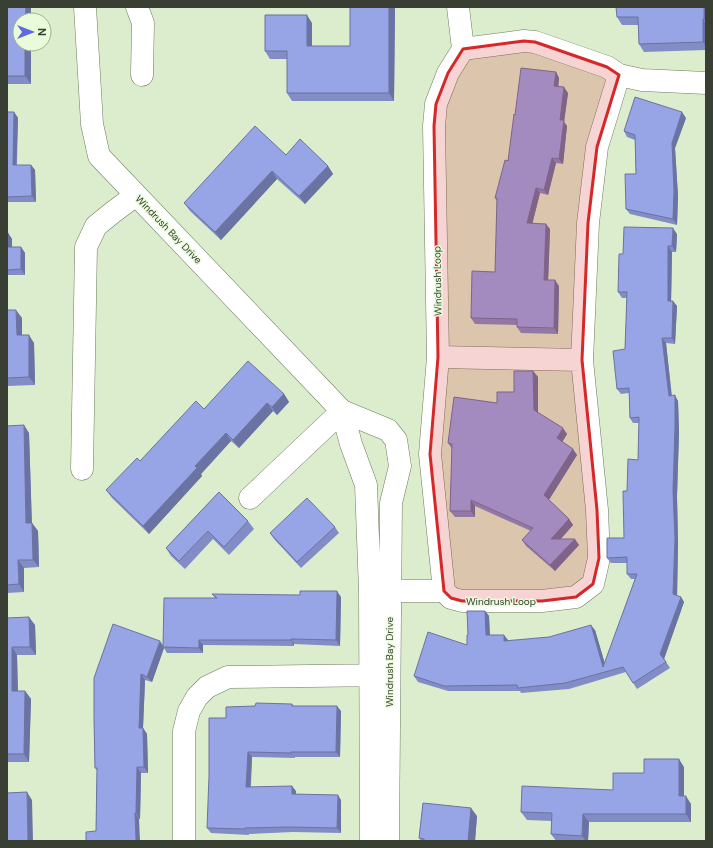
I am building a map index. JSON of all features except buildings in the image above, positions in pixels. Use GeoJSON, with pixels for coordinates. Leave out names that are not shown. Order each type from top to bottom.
{"type":"FeatureCollection","features":[{"type":"Feature","properties":{"kind":"street","name":"Windrush Bay Drive"},"geometry":{"type":"LineString","coordinates":[[90,7],[92,124],[99,156],[342,411],[388,430],[396,440],[400,466],[391,503],[380,590],[380,675],[388,841]]}},
{"type":"Feature","properties":{"kind":"street"},"geometry":{"type":"LineString","coordinates":[[138,7],[143,23],[142,75]]}},
{"type":"Feature","properties":{"kind":"street"},"geometry":{"type":"LineString","coordinates":[[458,7],[463,49],[524,41],[535,42],[607,67],[619,75],[642,80],[706,83]]}},
{"type":"Feature","properties":{"kind":"street","name":"Windrush Loop"},"geometry":{"type":"LineString","coordinates":[[463,49],[445,79],[436,104],[434,126],[438,357],[430,454],[444,591],[451,598],[462,601],[542,601],[576,597],[593,584],[599,558],[597,510],[582,360],[588,223],[597,147],[619,75]]}},
{"type":"Feature","properties":{"kind":"street"},"geometry":{"type":"LineString","coordinates":[[82,469],[86,247],[96,226],[136,196]]}},
{"type":"Feature","properties":{"kind":"street"},"geometry":{"type":"LineString","coordinates":[[438,357],[582,360]]}},
{"type":"Feature","properties":{"kind":"street"},"geometry":{"type":"LineString","coordinates":[[250,498],[342,411]]}},
{"type":"Feature","properties":{"kind":"street","name":"Windrush Bay Drive"},"geometry":{"type":"LineString","coordinates":[[342,411],[351,444],[366,485],[380,590]]}},
{"type":"Feature","properties":{"kind":"street"},"geometry":{"type":"LineString","coordinates":[[366,485],[395,483]]}},
{"type":"Feature","properties":{"kind":"street"},"geometry":{"type":"LineString","coordinates":[[380,590],[444,591]]}},
{"type":"Feature","properties":{"kind":"street"},"geometry":{"type":"LineString","coordinates":[[184,841],[184,730],[189,711],[197,697],[207,687],[228,677],[380,675]]}},
{"type":"Feature","properties":{"kind":"street","name":"Windrush Bay Drive"},"geometry":{"type":"LineString","coordinates":[[370,841],[380,675]]}},
{"type":"Feature","properties":{"kind":"highlighted area"},"geometry":{"type":"Polygon","coordinates":[[[524,41],[535,42],[607,67],[619,75],[597,147],[588,223],[582,360],[597,510],[599,558],[593,584],[576,597],[542,601],[462,601],[451,598],[444,591],[430,454],[438,357],[434,126],[436,104],[448,73],[463,49],[524,41]]]}}]}
